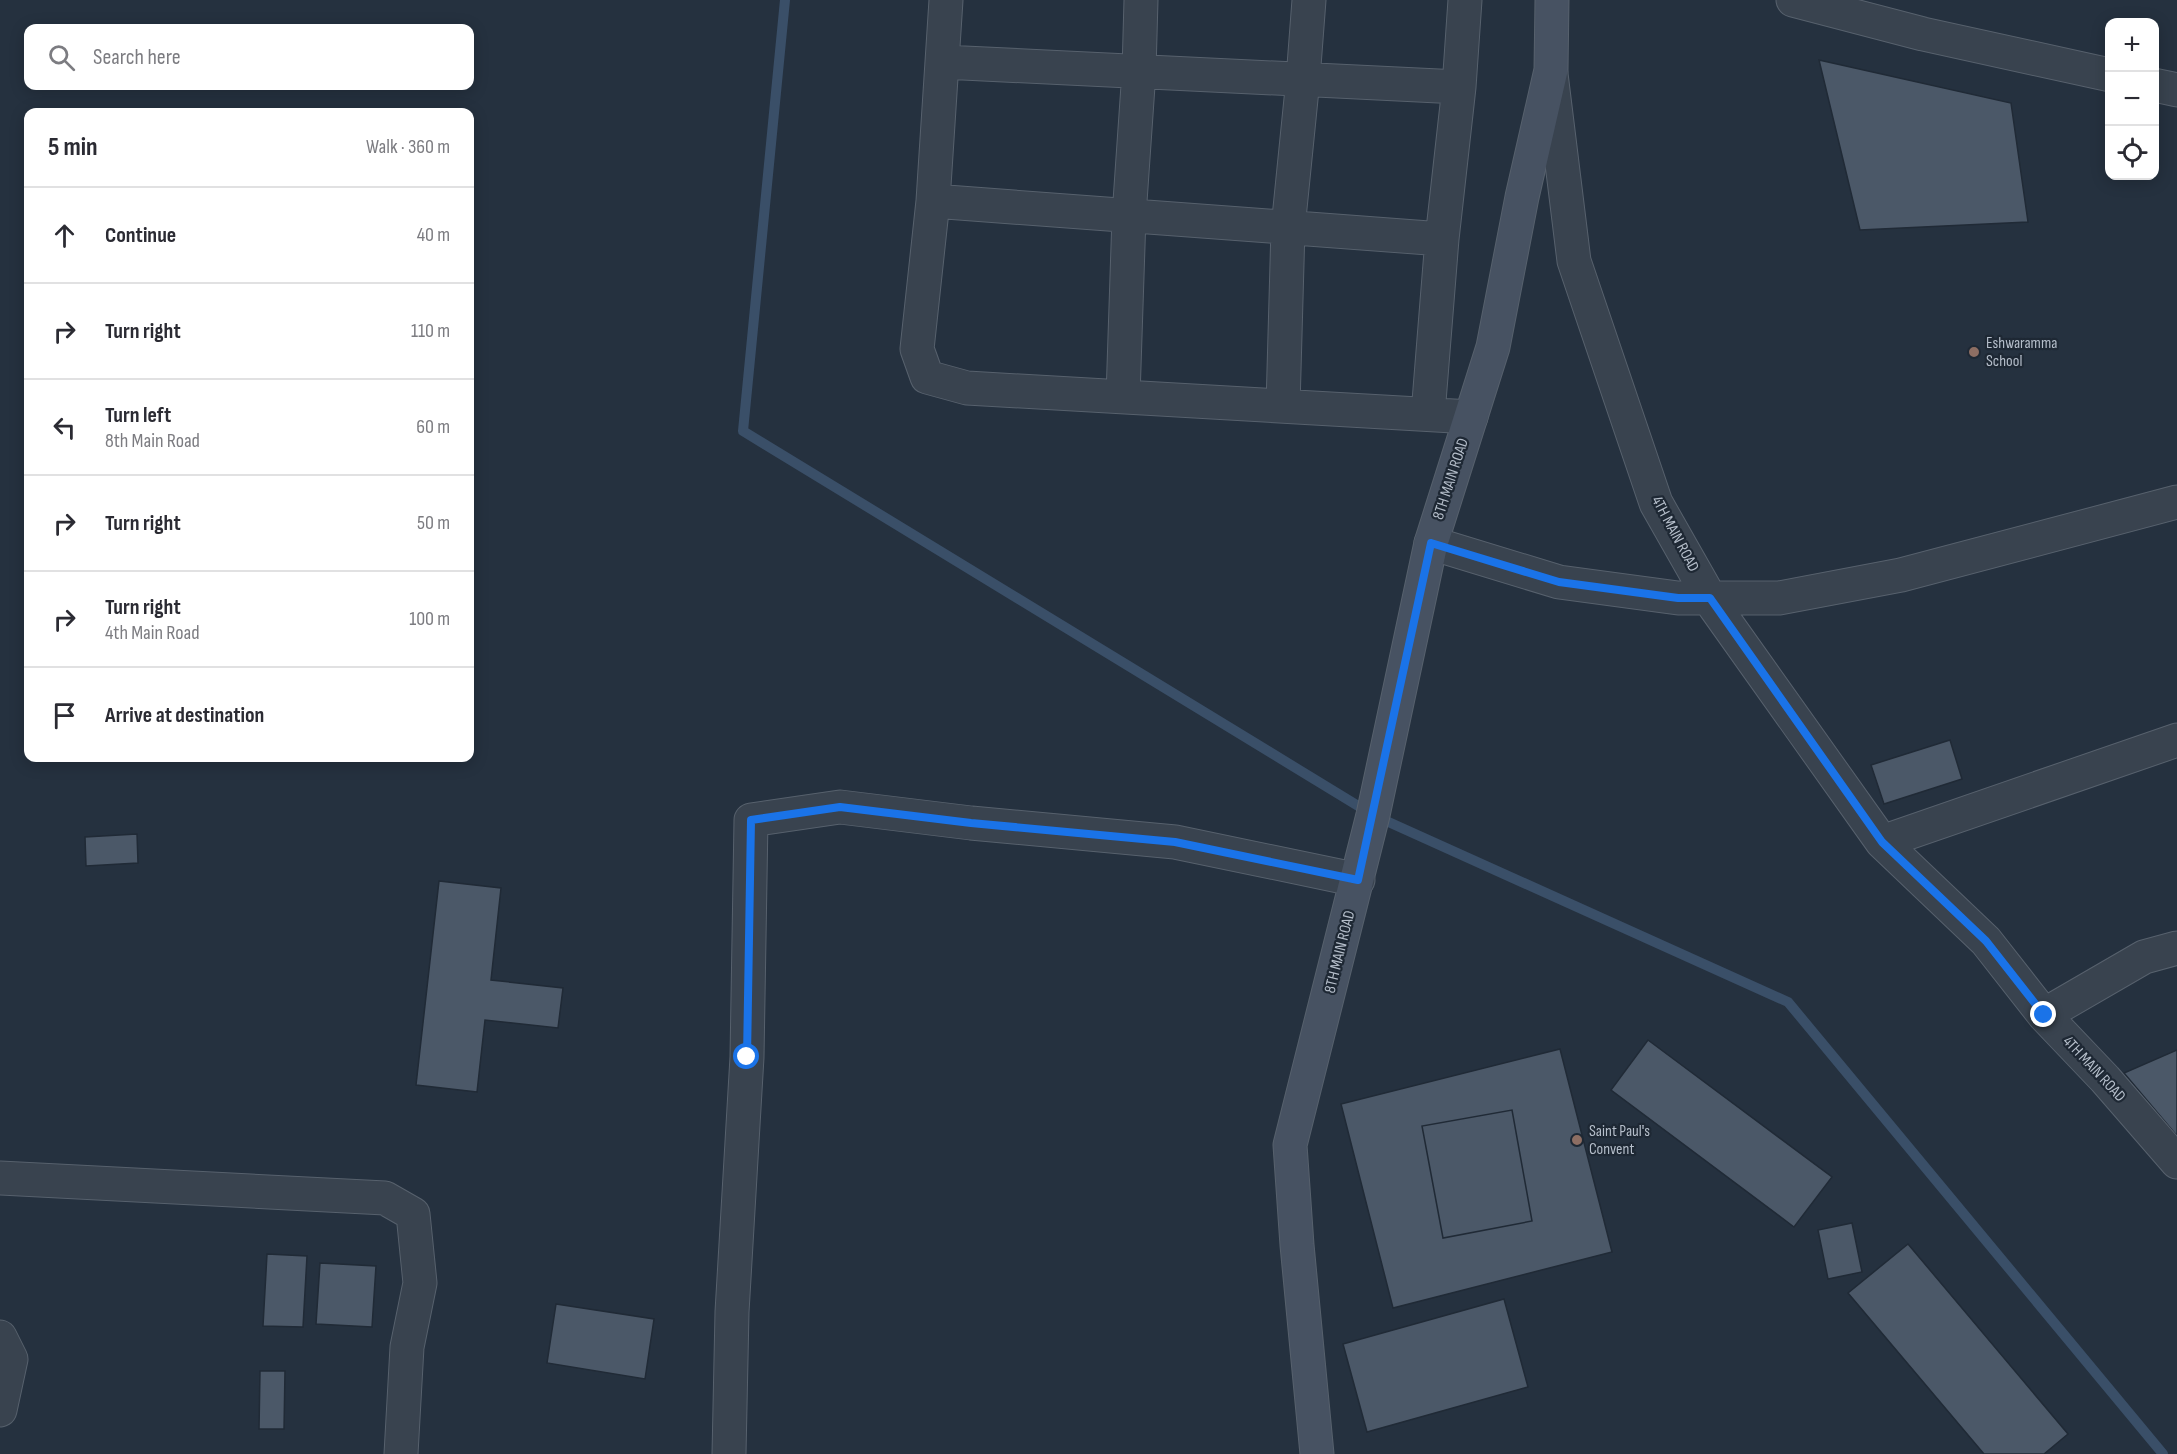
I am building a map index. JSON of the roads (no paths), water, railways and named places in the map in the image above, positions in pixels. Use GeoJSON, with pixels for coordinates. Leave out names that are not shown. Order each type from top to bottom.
{"type":"FeatureCollection","features":[{"type":"Feature","properties":{"kind":"street"},"geometry":{"type":"LineString","coordinates":[[946,0],[933,201],[918,349],[927,377],[967,388],[1471,417]]}},
{"type":"Feature","properties":{"kind":"street"},"geometry":{"type":"LineString","coordinates":[[1124,397],[1129,216],[1139,71],[1140,0]]}},
{"type":"Feature","properties":{"kind":"street"},"geometry":{"type":"LineString","coordinates":[[1283,406],[1288,228],[1309,0]]}},
{"type":"Feature","properties":{"kind":"street"},"geometry":{"type":"LineString","coordinates":[[1428,414],[1465,0]]}},
{"type":"Feature","properties":{"kind":"street","name":"8TH MAIN ROAD"},"geometry":{"type":"LineString","coordinates":[[1317,1454],[1290,1145],[1358,880],[1431,543],[1492,347],[1522,197],[1551,70],[1552,0]]}},
{"type":"Feature","properties":{"kind":"street"},"geometry":{"type":"LineString","coordinates":[[1793,0],[1923,34],[2105,74]]}},
{"type":"Feature","properties":{"kind":"street"},"geometry":{"type":"LineString","coordinates":[[943,62],[1459,87]]}},
{"type":"Feature","properties":{"kind":"street","name":"4TH MAIN ROAD"},"geometry":{"type":"LineString","coordinates":[[1551,70],[1574,261],[1656,503],[1710,598],[1882,842],[1986,941],[2044,1015],[2105,1079],[2177,1162]]}},
{"type":"Feature","properties":{"kind":"street"},"geometry":{"type":"LineString","coordinates":[[2159,86],[2177,90]]}},
{"type":"Feature","properties":{"kind":"street"},"geometry":{"type":"LineString","coordinates":[[933,201],[1442,239]]}},
{"type":"Feature","properties":{"kind":"street"},"geometry":{"type":"LineString","coordinates":[[1431,543],[1559,582],[1678,598],[1779,598],[1901,575],[2177,502]]}},
{"type":"Feature","properties":{"kind":"street"},"geometry":{"type":"LineString","coordinates":[[1882,842],[2177,740]]}},
{"type":"Feature","properties":{"kind":"street"},"geometry":{"type":"LineString","coordinates":[[729,1454],[732,1312],[747,1057],[751,820],[840,807],[971,823],[1175,842],[1358,880]]}},
{"type":"Feature","properties":{"kind":"street"},"geometry":{"type":"LineString","coordinates":[[2044,1015],[2144,957],[2177,948]]}},
{"type":"Feature","properties":{"kind":"street"},"geometry":{"type":"LineString","coordinates":[[0,1178],[385,1198],[413,1214],[420,1283],[407,1347],[401,1454]]}},
{"type":"Feature","properties":{"kind":"street"},"geometry":{"type":"LineString","coordinates":[[0,1337],[11,1359],[0,1410]]}},
{"type":"Feature","properties":{"kind":"waterway"},"geometry":{"type":"LineString","coordinates":[[785,0],[743,431],[1373,815],[1788,1002],[2163,1454]]}},
{"type":"Feature","properties":{"kind":"place","name":"Eshwaramma School"},"geometry":{"type":"Point","coordinates":[1974,352]}},
{"type":"Feature","properties":{"kind":"place","name":"Saint Paul's Convent"},"geometry":{"type":"Point","coordinates":[1577,1140]}}]}
